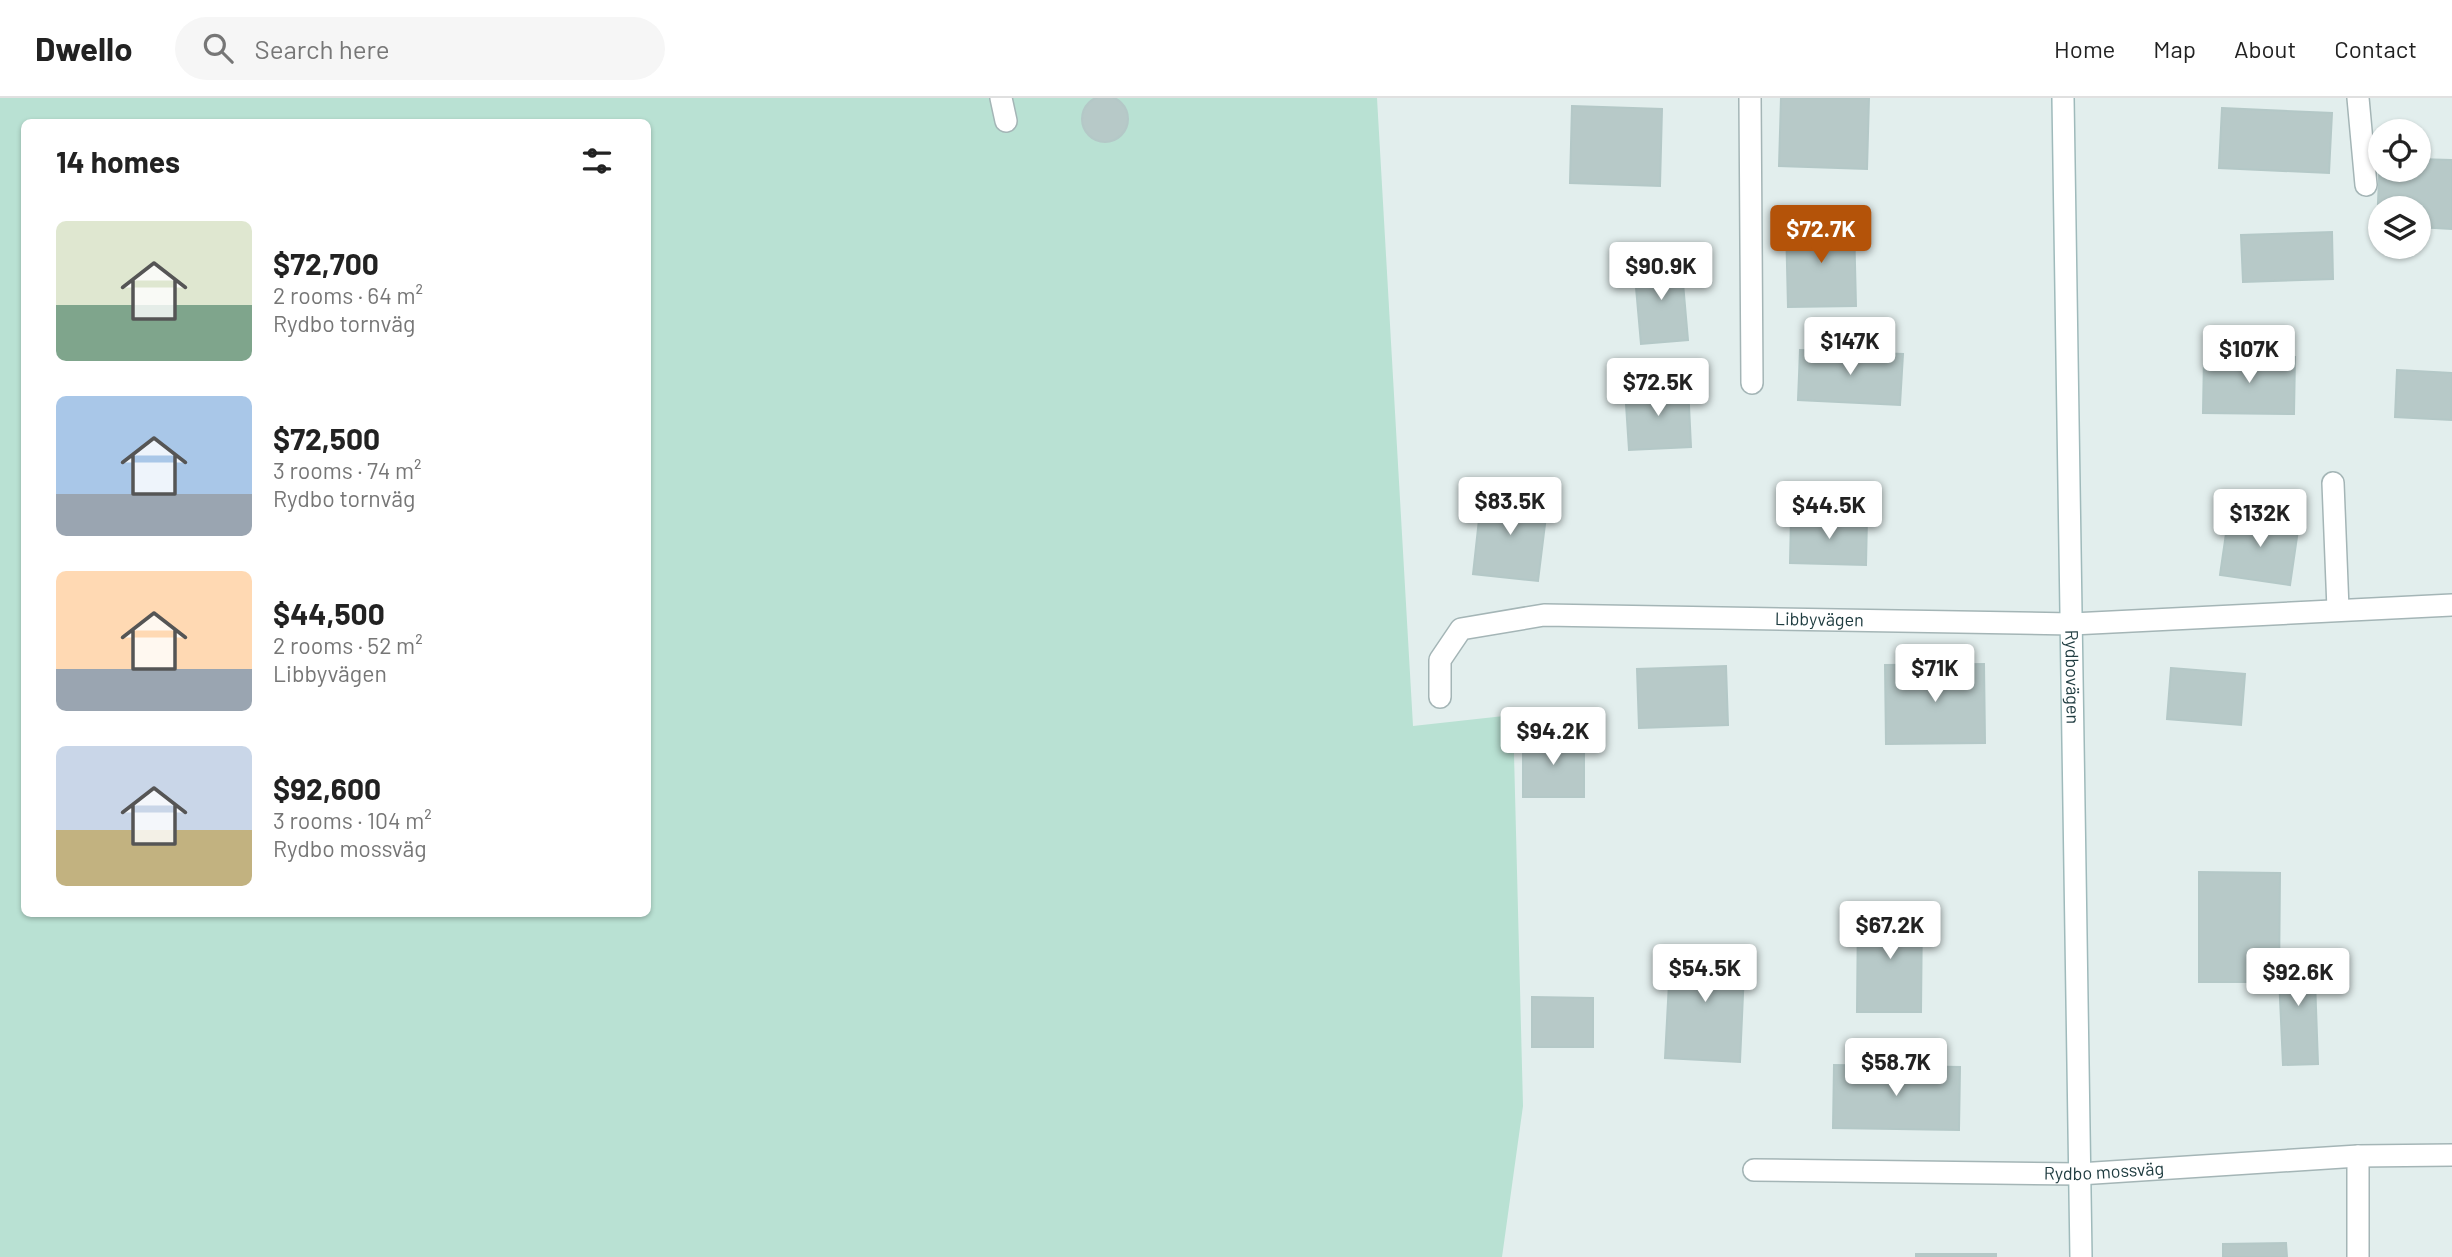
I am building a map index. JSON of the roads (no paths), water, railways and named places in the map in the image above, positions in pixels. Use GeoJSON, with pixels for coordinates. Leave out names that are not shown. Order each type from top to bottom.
{"type":"FeatureCollection","features":[{"type":"Feature","properties":{"kind":"street"},"geometry":{"type":"LineString","coordinates":[[1001,98],[1006,121]]}},
{"type":"Feature","properties":{"kind":"street"},"geometry":{"type":"LineString","coordinates":[[1750,98],[1752,383]]}},
{"type":"Feature","properties":{"kind":"street","name":"Rydbovägen"},"geometry":{"type":"LineString","coordinates":[[2063,98],[2081,1257]]}},
{"type":"Feature","properties":{"kind":"street"},"geometry":{"type":"LineString","coordinates":[[2358,98],[2366,185]]}},
{"type":"Feature","properties":{"kind":"street"},"geometry":{"type":"LineString","coordinates":[[2333,482],[2338,610]]}},
{"type":"Feature","properties":{"kind":"street","name":"Libbyvägen"},"geometry":{"type":"LineString","coordinates":[[1440,697],[1440,660],[1461,629],[1544,615],[2073,624],[2452,605]]}},
{"type":"Feature","properties":{"kind":"street","name":"Rydbo mossväg"},"geometry":{"type":"LineString","coordinates":[[1754,1170],[2079,1174],[2358,1156],[2452,1155]]}},
{"type":"Feature","properties":{"kind":"street"},"geometry":{"type":"LineString","coordinates":[[2358,1156],[2358,1257]]}}]}
